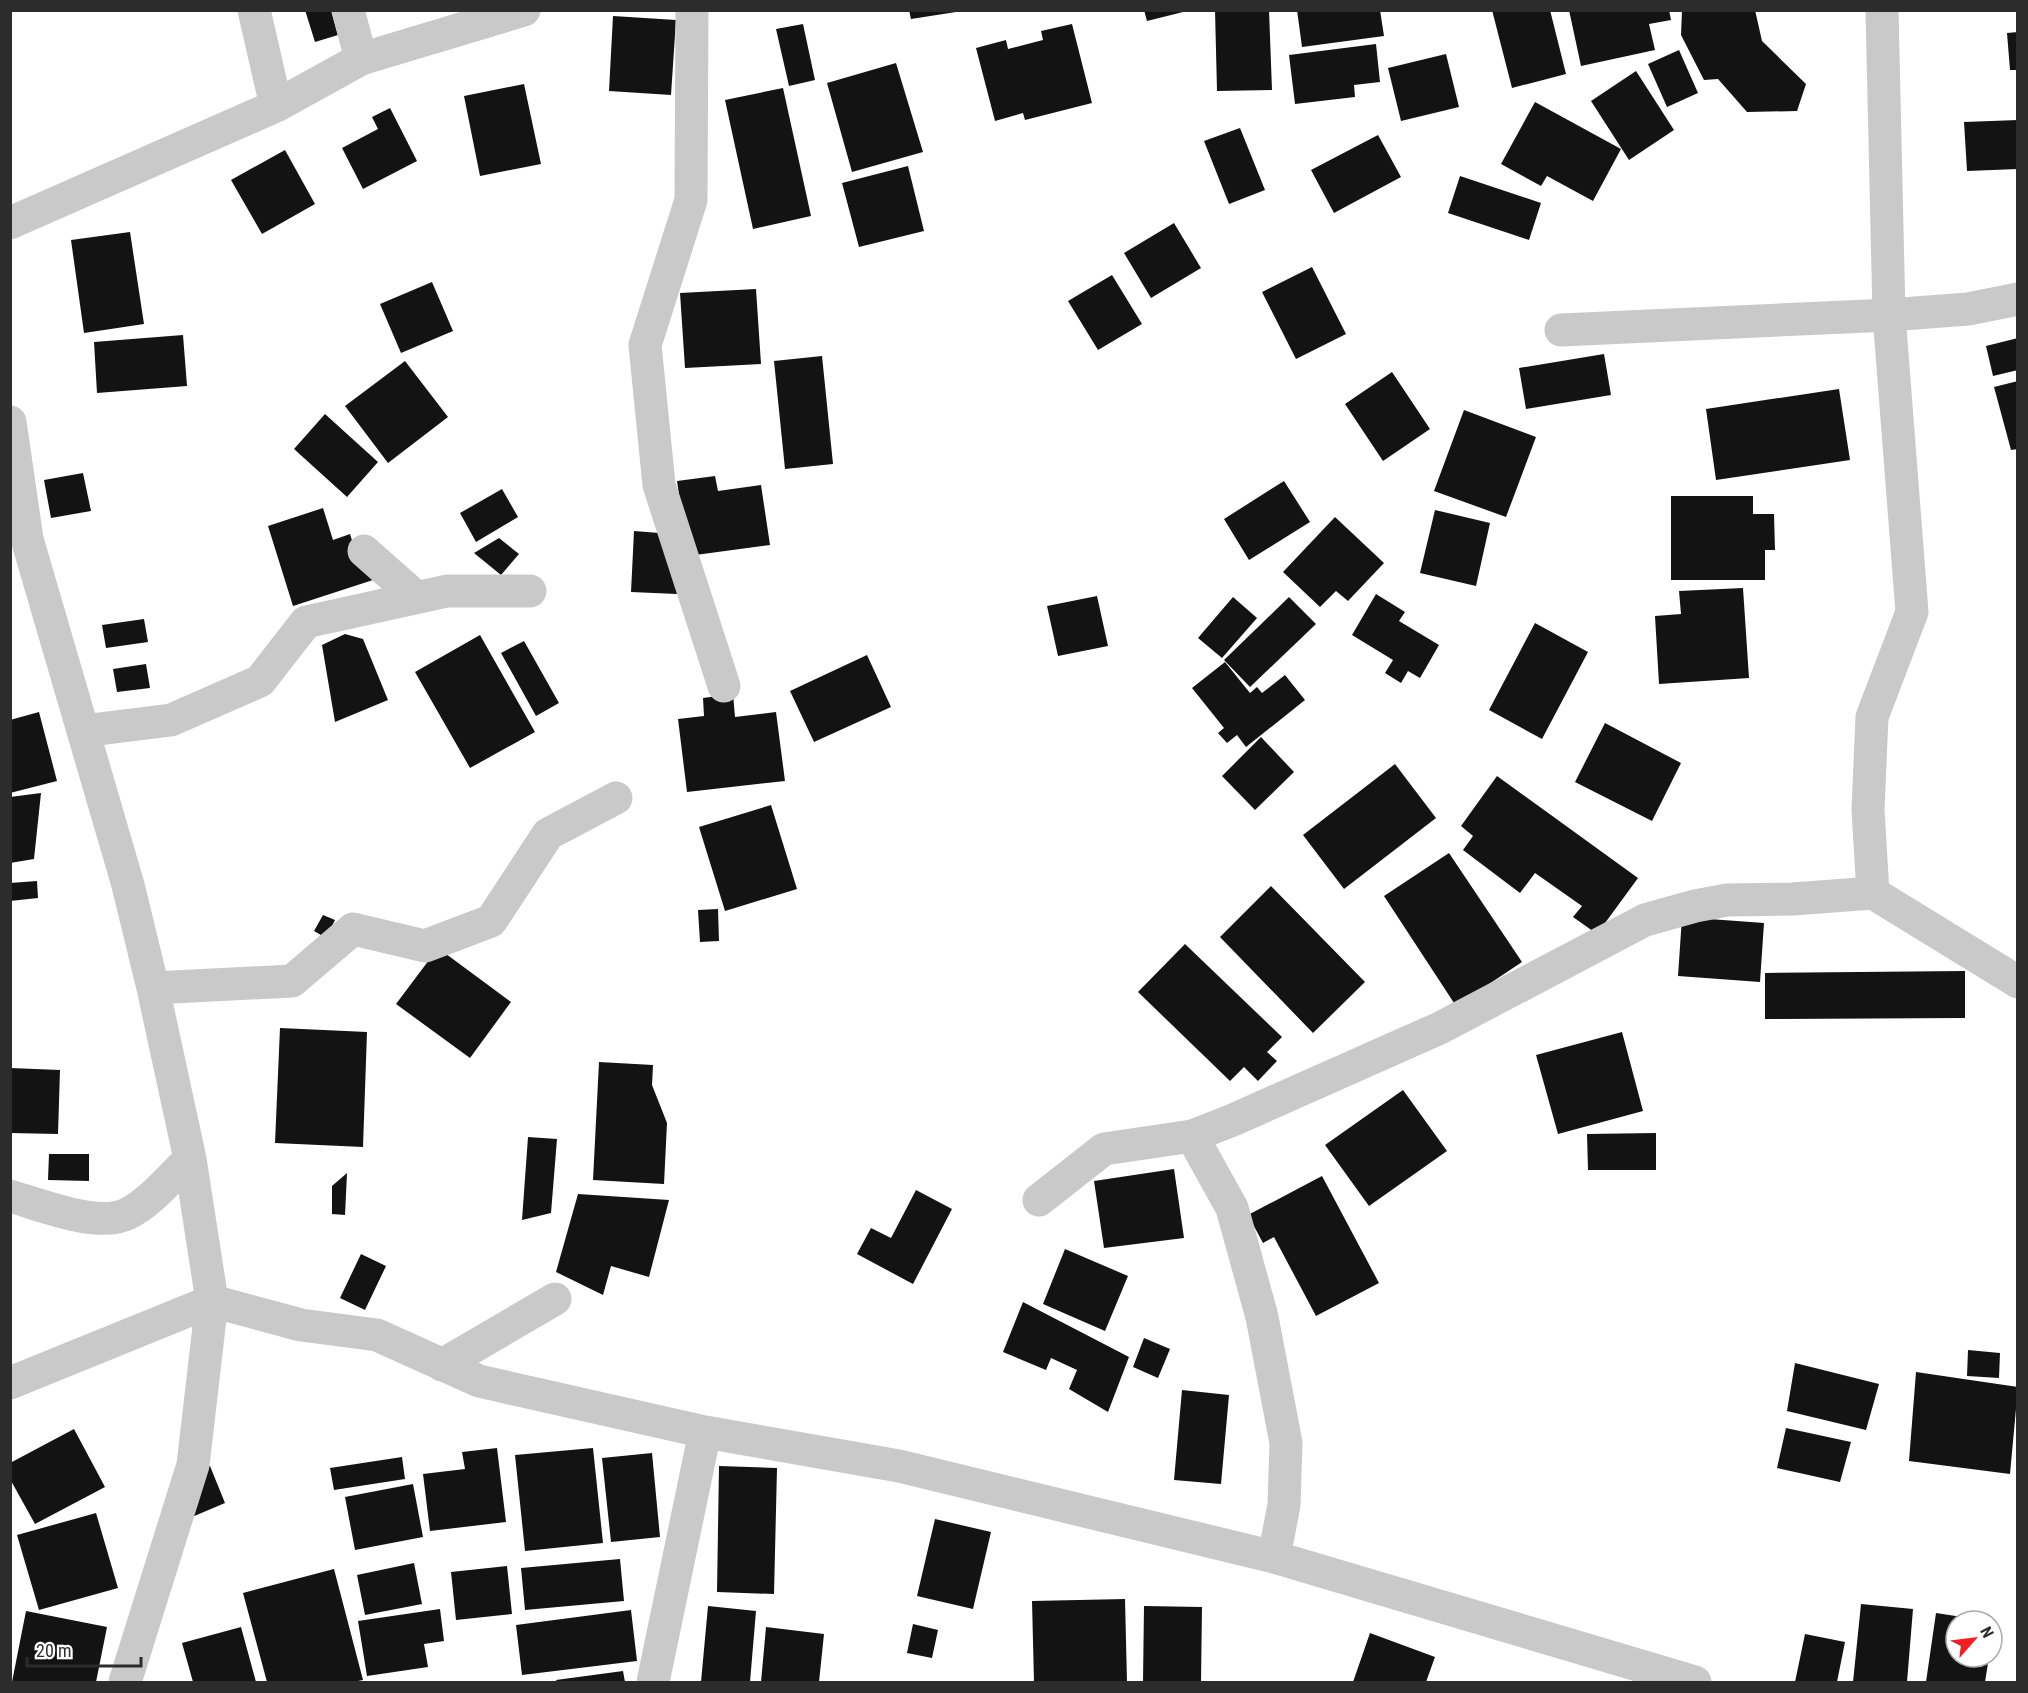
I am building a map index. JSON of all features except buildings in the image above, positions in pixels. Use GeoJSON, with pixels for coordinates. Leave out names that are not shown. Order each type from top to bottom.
{"type":"FeatureCollection","features":[{"type":"Feature","properties":{"kind":"street"},"geometry":{"type":"LineString","coordinates":[[254,10],[276,106]]}},
{"type":"Feature","properties":{"kind":"street"},"geometry":{"type":"LineString","coordinates":[[348,10],[362,59]]}},
{"type":"Feature","properties":{"kind":"street"},"geometry":{"type":"LineString","coordinates":[[10,223],[276,106],[362,59],[524,10]]}},
{"type":"Feature","properties":{"kind":"street"},"geometry":{"type":"LineString","coordinates":[[692,10],[691,200],[645,345],[659,485],[724,686]]}},
{"type":"Feature","properties":{"kind":"street"},"geometry":{"type":"LineString","coordinates":[[1873,893],[1868,810],[1872,717],[1912,612],[1889,315],[1882,10]]}},
{"type":"Feature","properties":{"kind":"street"},"geometry":{"type":"LineString","coordinates":[[1561,330],[1889,315],[1968,309],[2018,299]]}},
{"type":"Feature","properties":{"kind":"street"},"geometry":{"type":"LineString","coordinates":[[10,422],[27,539],[128,885],[153,988],[190,1159],[212,1301],[193,1465],[125,1683]]}},
{"type":"Feature","properties":{"kind":"street"},"geometry":{"type":"LineString","coordinates":[[363,550],[416,597]]}},
{"type":"Feature","properties":{"kind":"street"},"geometry":{"type":"LineString","coordinates":[[83,731],[171,720],[260,681],[306,622],[447,591],[530,591]]}},
{"type":"Feature","properties":{"kind":"street"},"geometry":{"type":"LineString","coordinates":[[153,988],[292,981],[353,929],[425,946],[491,921],[548,834],[616,798]]}},
{"type":"Feature","properties":{"kind":"street"},"geometry":{"type":"LineString","coordinates":[[1039,1200],[1104,1149],[1192,1136],[1440,1028],[1645,920],[1727,900],[1793,899],[1873,893],[2018,982]]}},
{"type":"Feature","properties":{"kind":"street"},"geometry":{"type":"LineString","coordinates":[[1192,1136],[1232,1208],[1269,1351],[1286,1443],[1284,1504],[1274,1557]]}},
{"type":"Feature","properties":{"kind":"street"},"geometry":{"type":"LineString","coordinates":[[10,1196],[89,1219],[126,1214],[154,1193],[190,1159]]}},
{"type":"Feature","properties":{"kind":"street"},"geometry":{"type":"LineString","coordinates":[[442,1365],[555,1299]]}},
{"type":"Feature","properties":{"kind":"street"},"geometry":{"type":"LineString","coordinates":[[10,1383],[212,1301],[301,1325],[377,1335],[479,1381],[705,1432],[899,1466],[1274,1557],[1695,1683]]}},
{"type":"Feature","properties":{"kind":"street"},"geometry":{"type":"LineString","coordinates":[[653,1683],[705,1432]]}}]}
